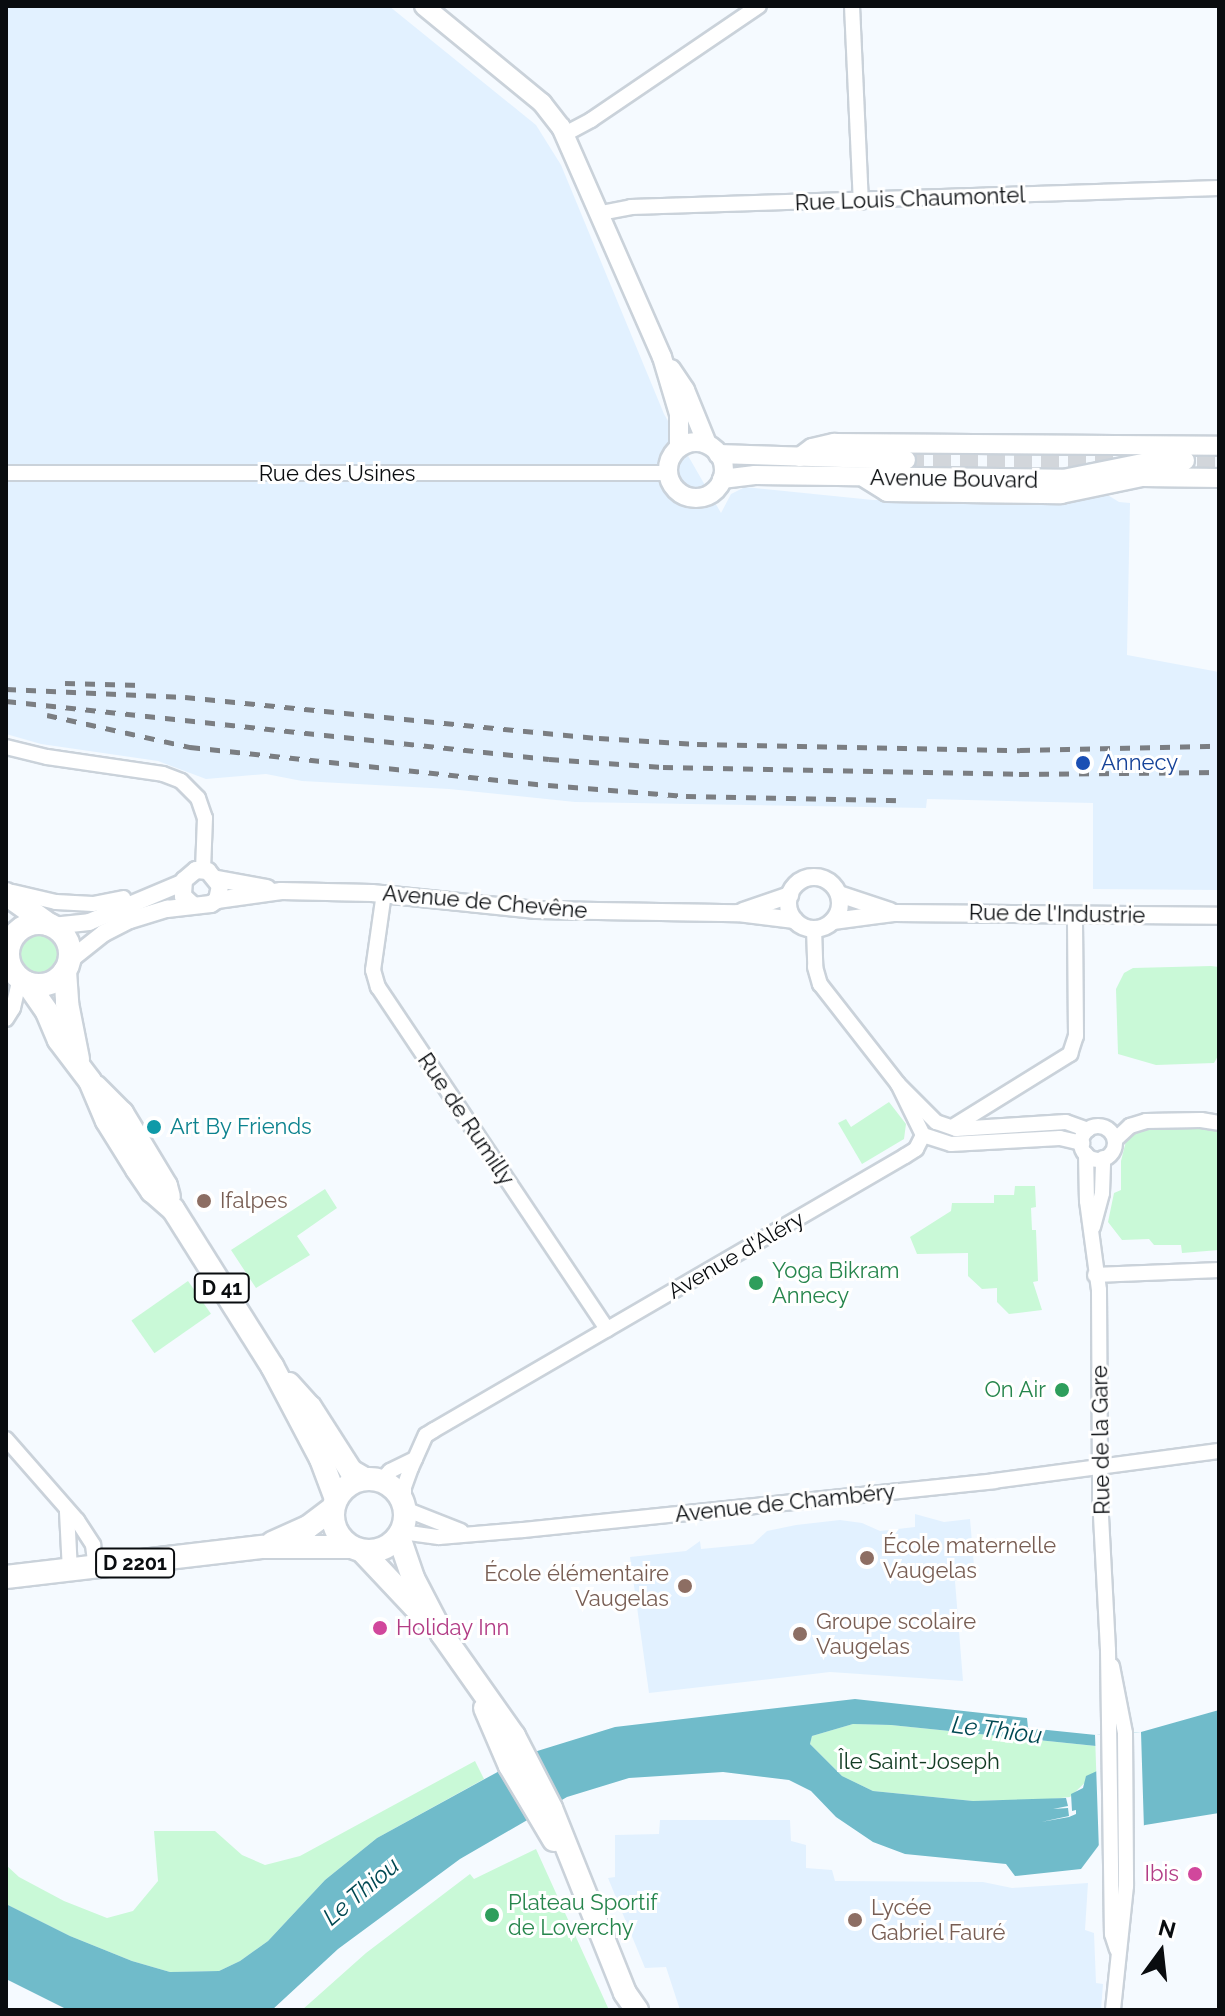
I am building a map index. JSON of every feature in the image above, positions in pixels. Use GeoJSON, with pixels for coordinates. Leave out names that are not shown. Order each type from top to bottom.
{"type":"FeatureCollection","features":[{"type":"Feature","properties":{"kind":"main road"},"geometry":{"type":"LineString","coordinates":[[424,6],[542,103],[565,134],[662,357],[679,414],[679,447]]}},
{"type":"Feature","properties":{"kind":"main road"},"geometry":{"type":"LineString","coordinates":[[662,357],[685,390],[724,467],[722,479],[712,493],[691,498],[673,487],[668,473],[670,459],[679,447],[692,442],[713,449]]}},
{"type":"Feature","properties":{"kind":"main road"},"geometry":{"type":"LineString","coordinates":[[800,457],[812,448],[834,443],[1219,446]]}},
{"type":"Feature","properties":{"kind":"main road","name":"Avenue Bouvard"},"geometry":{"type":"LineString","coordinates":[[713,449],[800,457],[906,460]]}},
{"type":"Feature","properties":{"kind":"main road","name":"Avenue Bouvard"},"geometry":{"type":"LineString","coordinates":[[722,479],[755,475],[1063,479],[1147,462],[1185,461]]}},
{"type":"Feature","properties":{"kind":"main road"},"geometry":{"type":"LineString","coordinates":[[865,478],[887,492],[1061,494],[1142,477],[1219,478]]}},
{"type":"Feature","properties":{"kind":"main road"},"geometry":{"type":"LineString","coordinates":[[6,892],[50,925],[67,939],[68,965],[46,984],[24,980],[10,964],[7,951],[13,937],[21,929],[37,923],[50,925]]}},
{"type":"Feature","properties":{"kind":"main road","name":"D 41"},"geometry":{"type":"LineString","coordinates":[[68,965],[67,1003],[84,1073]]}},
{"type":"Feature","properties":{"kind":"main road","name":"D 41"},"geometry":{"type":"LineString","coordinates":[[24,980],[59,1040],[84,1073],[107,1121],[137,1169],[152,1191],[173,1209],[272,1366],[326,1467],[335,1503]]}},
{"type":"Feature","properties":{"kind":"main road","name":"D 41"},"geometry":{"type":"LineString","coordinates":[[272,1366],[310,1407],[351,1471],[373,1480]]}},
{"type":"Feature","properties":{"kind":"main road"},"geometry":{"type":"LineString","coordinates":[[442,1634],[336,1531],[335,1503],[353,1482],[373,1480],[391,1486],[404,1506],[400,1535],[413,1578],[442,1634],[475,1681],[574,1868],[630,2004]]}},
{"type":"Feature","properties":{"kind":"main road","name":"D 2201"},"geometry":{"type":"LineString","coordinates":[[263,1547],[308,1527],[335,1503]]}},
{"type":"Feature","properties":{"kind":"main road"},"geometry":{"type":"LineString","coordinates":[[357,1550],[383,1549],[400,1535]]}},
{"type":"Feature","properties":{"kind":"main road","name":"D 2201"},"geometry":{"type":"LineString","coordinates":[[6,1577],[263,1547],[357,1550]]}},
{"type":"Feature","properties":{"kind":"street"},"geometry":{"type":"LineString","coordinates":[[565,134],[591,120],[759,6]]}},
{"type":"Feature","properties":{"kind":"street"},"geometry":{"type":"LineString","coordinates":[[852,6],[861,202]]}},
{"type":"Feature","properties":{"kind":"street","name":"Rue Louis Chaumontel"},"geometry":{"type":"LineString","coordinates":[[601,213],[631,207],[861,202],[1219,188]]}},
{"type":"Feature","properties":{"kind":"street","name":"Rue des Usines"},"geometry":{"type":"LineString","coordinates":[[6,473],[668,473]]}},
{"type":"Feature","properties":{"kind":"street"},"geometry":{"type":"LineString","coordinates":[[6,747],[47,757],[163,774],[181,781],[198,798],[205,818],[203,869]]}},
{"type":"Feature","properties":{"kind":"street"},"geometry":{"type":"LineString","coordinates":[[50,925],[89,922],[182,883],[190,872],[203,869],[218,879],[217,900],[206,907],[193,905],[130,920],[96,939],[68,965]]}},
{"type":"Feature","properties":{"kind":"street"},"geometry":{"type":"LineString","coordinates":[[813,877],[829,882],[839,894],[840,908],[833,921],[814,929],[795,920],[789,909],[790,895],[800,882],[813,877]]}},
{"type":"Feature","properties":{"kind":"street","name":"Avenue de Chevêne"},"geometry":{"type":"LineString","coordinates":[[218,879],[281,891]]}},
{"type":"Feature","properties":{"kind":"street"},"geometry":{"type":"LineString","coordinates":[[182,883],[183,896],[193,905]]}},
{"type":"Feature","properties":{"kind":"street","name":"Avenue de Chevêne"},"geometry":{"type":"LineString","coordinates":[[217,900],[281,891],[384,893],[556,912],[738,913],[795,920]]}},
{"type":"Feature","properties":{"kind":"street"},"geometry":{"type":"LineString","coordinates":[[6,892],[56,902],[93,904],[123,898]]}},
{"type":"Feature","properties":{"kind":"street","name":"Rue de Rumilly"},"geometry":{"type":"LineString","coordinates":[[384,893],[373,970],[378,987],[607,1329]]}},
{"type":"Feature","properties":{"kind":"street","name":"Rue de l'Industrie"},"geometry":{"type":"LineString","coordinates":[[839,894],[895,913]]}},
{"type":"Feature","properties":{"kind":"street","name":"Avenue de Chevêne"},"geometry":{"type":"LineString","coordinates":[[738,913],[790,895]]}},
{"type":"Feature","properties":{"kind":"street","name":"Rue de l'Industrie"},"geometry":{"type":"LineString","coordinates":[[833,921],[895,913],[1219,916]]}},
{"type":"Feature","properties":{"kind":"street"},"geometry":{"type":"LineString","coordinates":[[950,1128],[1065,1060],[1074,1047],[1075,914]]}},
{"type":"Feature","properties":{"kind":"street"},"geometry":{"type":"LineString","coordinates":[[814,929],[815,967],[820,984],[898,1084],[932,1119],[950,1128],[1066,1122],[1103,1158],[1112,1151],[1115,1140],[1138,1123],[1201,1120],[1219,1123]]}},
{"type":"Feature","properties":{"kind":"street"},"geometry":{"type":"LineString","coordinates":[[6,1019],[24,980]]}},
{"type":"Feature","properties":{"kind":"street"},"geometry":{"type":"LineString","coordinates":[[898,1084],[905,1105],[923,1135],[951,1144],[1060,1138],[1085,1142],[1105,1127],[1115,1140]]}},
{"type":"Feature","properties":{"kind":"street","name":"Avenue d'Aléry"},"geometry":{"type":"LineString","coordinates":[[404,1506],[404,1487],[426,1435],[905,1156],[916,1149],[923,1135]]}},
{"type":"Feature","properties":{"kind":"street","name":"Rue de la Gare"},"geometry":{"type":"LineString","coordinates":[[1085,1142],[1087,1201],[1099,1290],[1100,1465],[1108,1650],[1114,1705],[1125,1733],[1112,1934],[1117,1949],[1113,2010]]}},
{"type":"Feature","properties":{"kind":"street","name":"Rue de la Gare"},"geometry":{"type":"LineString","coordinates":[[1092,1231],[1102,1193],[1103,1158]]}},
{"type":"Feature","properties":{"kind":"street"},"geometry":{"type":"LineString","coordinates":[[1095,1275],[1219,1270]]}},
{"type":"Feature","properties":{"kind":"street"},"geometry":{"type":"LineString","coordinates":[[6,1439],[77,1520],[93,1545],[96,1568]]}},
{"type":"Feature","properties":{"kind":"street","name":"Avenue de Chambéry"},"geometry":{"type":"LineString","coordinates":[[400,1535],[439,1537],[980,1483],[1219,1451]]}},
{"type":"Feature","properties":{"kind":"street","name":"Avenue d'Aléry"},"geometry":{"type":"LineString","coordinates":[[373,1480],[415,1459]]}},
{"type":"Feature","properties":{"kind":"street","name":"Avenue de Chambéry"},"geometry":{"type":"LineString","coordinates":[[404,1506],[469,1534]]}},
{"type":"Feature","properties":{"kind":"street"},"geometry":{"type":"LineString","coordinates":[[67,1512],[70,1571]]}},
{"type":"Feature","properties":{"kind":"street","name":"Rue de la Gare"},"geometry":{"type":"LineString","coordinates":[[1114,1705],[1107,1734],[1119,1848]]}},
{"type":"Feature","properties":{"kind":"shaded area"},"geometry":{"type":"Polygon","coordinates":[[[6,6],[389,6],[536,125],[561,165],[664,414],[721,513],[731,494],[745,487],[873,500],[1062,501],[1106,494],[1119,502],[1130,503],[1127,655],[1219,672],[1219,890],[1093,889],[1093,803],[927,799],[926,808],[575,802],[449,789],[302,781],[266,774],[206,779],[158,761],[41,744],[6,734],[6,6]]]}},
{"type":"Feature","properties":{"kind":"shaded area","name":"Groupe scolaire Vaugelas"},"geometry":{"type":"Polygon","coordinates":[[[915,1514],[944,1522],[970,1519],[975,1577],[955,1581],[963,1681],[830,1672],[649,1693],[630,1557],[686,1551],[700,1541],[701,1549],[753,1544],[767,1531],[840,1520],[862,1523],[880,1531],[915,1527],[915,1514]]]}},
{"type":"Feature","properties":{"kind":"shaded area","name":"Lycée Gabriel Fauré"},"geometry":{"type":"Polygon","coordinates":[[[660,1820],[790,1820],[791,1841],[806,1845],[806,1868],[832,1870],[835,1881],[983,1882],[1012,1888],[1088,1883],[1085,1930],[1094,1933],[1096,1983],[1103,1984],[1101,2010],[680,2010],[666,1967],[645,1968],[608,1878],[615,1877],[615,1835],[659,1834],[660,1820]]]}},
{"type":"Feature","properties":{"kind":"green space"},"geometry":{"type":"Polygon","coordinates":[[[39,934],[53,940],[59,954],[53,968],[39,974],[25,968],[19,954],[25,940],[39,934]]]}},
{"type":"Feature","properties":{"kind":"green space"},"geometry":{"type":"Polygon","coordinates":[[[1219,967],[1219,1054],[1214,1063],[1156,1065],[1118,1054],[1116,989],[1124,973],[1133,968],[1219,967]]]}},
{"type":"Feature","properties":{"kind":"green space"},"geometry":{"type":"Polygon","coordinates":[[[889,1102],[906,1124],[904,1139],[862,1164],[838,1123],[846,1119],[851,1127],[889,1102]]]}},
{"type":"Feature","properties":{"kind":"green space"},"geometry":{"type":"Polygon","coordinates":[[[1219,1129],[1219,1250],[1182,1253],[1181,1245],[1154,1245],[1149,1239],[1122,1240],[1108,1222],[1114,1193],[1121,1190],[1121,1161],[1127,1137],[1140,1130],[1219,1129]]]}},
{"type":"Feature","properties":{"kind":"green space"},"geometry":{"type":"Polygon","coordinates":[[[1015,1186],[1035,1186],[1036,1207],[1031,1208],[1032,1230],[1036,1230],[1038,1281],[1033,1282],[1042,1310],[1009,1314],[997,1302],[997,1288],[982,1289],[968,1276],[968,1253],[917,1254],[910,1237],[951,1211],[952,1203],[994,1203],[994,1195],[1014,1195],[1015,1186]]]}},
{"type":"Feature","properties":{"kind":"green space"},"geometry":{"type":"Polygon","coordinates":[[[325,1189],[337,1208],[297,1236],[310,1255],[256,1288],[231,1250],[325,1189]]]}},
{"type":"Feature","properties":{"kind":"green space"},"geometry":{"type":"Polygon","coordinates":[[[188,1281],[211,1314],[154,1353],[131,1321],[188,1281]]]}},
{"type":"Feature","properties":{"kind":"green space","name":"Île Saint-Joseph"},"geometry":{"type":"Polygon","coordinates":[[[853,1724],[891,1725],[1096,1746],[1097,1771],[1070,1797],[1051,1799],[973,1801],[873,1791],[842,1776],[810,1744],[812,1736],[853,1724]]]}},
{"type":"Feature","properties":{"kind":"green space"},"geometry":{"type":"Polygon","coordinates":[[[475,1761],[484,1779],[377,1838],[325,1880],[268,1941],[240,1961],[219,1971],[170,1972],[132,1961],[70,1936],[6,1904],[6,1865],[19,1877],[64,1901],[107,1918],[133,1911],[158,1881],[154,1831],[215,1831],[242,1855],[265,1865],[300,1856],[475,1761]]]}},
{"type":"Feature","properties":{"kind":"green space","name":"Plateau Sportif de Loverchy"},"geometry":{"type":"Polygon","coordinates":[[[536,1849],[609,2010],[302,2010],[366,1953],[470,1874],[474,1879],[536,1849]]]}},
{"type":"Feature","properties":{"kind":"water","name":"Le Thiou"},"geometry":{"type":"Polygon","coordinates":[[[855,1699],[1027,1718],[1028,1728],[1096,1735],[1141,1732],[1219,1710],[1219,1813],[1145,1825],[1099,1845],[1081,1869],[1015,1876],[1006,1864],[905,1854],[873,1842],[836,1817],[811,1791],[789,1780],[723,1772],[629,1778],[567,1797],[460,1859],[338,1949],[272,2010],[68,2010],[6,1979],[6,1904],[70,1936],[132,1961],[170,1972],[219,1971],[240,1961],[268,1941],[325,1880],[377,1838],[534,1752],[615,1727],[855,1699]],[[853,1724],[812,1736],[810,1744],[842,1776],[873,1791],[973,1801],[1066,1798],[1068,1806],[1053,1809],[1068,1808],[1069,1816],[1041,1822],[1069,1817],[1076,1814],[1076,1810],[1072,1811],[1071,1794],[1083,1788],[1086,1776],[1097,1771],[1096,1746],[891,1725],[853,1724]]]}},
{"type":"Feature","properties":{"kind":"pier"},"geometry":{"type":"Polygon","coordinates":[[[1141,1732],[1144,1829],[1120,1836],[1099,1852],[1095,1735],[1141,1732]]]}},
{"type":"Feature","properties":{"kind":"tunnel"},"geometry":{"type":"LineString","coordinates":[[906,460],[1140,458]]}},
{"type":"Feature","properties":{"kind":"tunnel"},"geometry":{"type":"LineString","coordinates":[[1170,458],[1219,458]]}},
{"type":"Feature","properties":{"kind":"railway"},"geometry":{"type":"LineString","coordinates":[[65,683],[141,685]]}},
{"type":"Feature","properties":{"kind":"railway"},"geometry":{"type":"LineString","coordinates":[[6,689],[185,697],[599,738],[697,744],[1020,750],[1219,746]]}},
{"type":"Feature","properties":{"kind":"railway"},"geometry":{"type":"LineString","coordinates":[[6,701],[549,759],[663,767],[1019,774],[1219,772]]}},
{"type":"Feature","properties":{"kind":"railway"},"geometry":{"type":"LineString","coordinates":[[47,715],[190,747],[548,785],[686,796],[901,800]]}},
{"type":"Feature","properties":{"kind":"place","name":"Annecy"},"geometry":{"type":"Point","coordinates":[1083,763]}},
{"type":"Feature","properties":{"kind":"place","name":"Art By Friends"},"geometry":{"type":"Point","coordinates":[154,1127]}},
{"type":"Feature","properties":{"kind":"place","name":"Ifalpes"},"geometry":{"type":"Point","coordinates":[204,1201]}},
{"type":"Feature","properties":{"kind":"place","name":"Yoga Bikram Annecy"},"geometry":{"type":"Point","coordinates":[756,1283]}},
{"type":"Feature","properties":{"kind":"place","name":"On Air"},"geometry":{"type":"Point","coordinates":[1062,1390]}},
{"type":"Feature","properties":{"kind":"place","name":"École maternelle Vaugelas"},"geometry":{"type":"Point","coordinates":[867,1558]}},
{"type":"Feature","properties":{"kind":"place","name":"École élémentaire Vaugelas"},"geometry":{"type":"Point","coordinates":[685,1586]}},
{"type":"Feature","properties":{"kind":"place","name":"Holiday Inn"},"geometry":{"type":"Point","coordinates":[380,1628]}},
{"type":"Feature","properties":{"kind":"place","name":"Groupe scolaire Vaugelas"},"geometry":{"type":"Point","coordinates":[800,1634]}},
{"type":"Feature","properties":{"kind":"place","name":"Ibis"},"geometry":{"type":"Point","coordinates":[1195,1874]}},
{"type":"Feature","properties":{"kind":"place","name":"Plateau Sportif de Loverchy"},"geometry":{"type":"Point","coordinates":[492,1915]}},
{"type":"Feature","properties":{"kind":"place","name":"Lycée Gabriel Fauré"},"geometry":{"type":"Point","coordinates":[855,1920]}}]}
